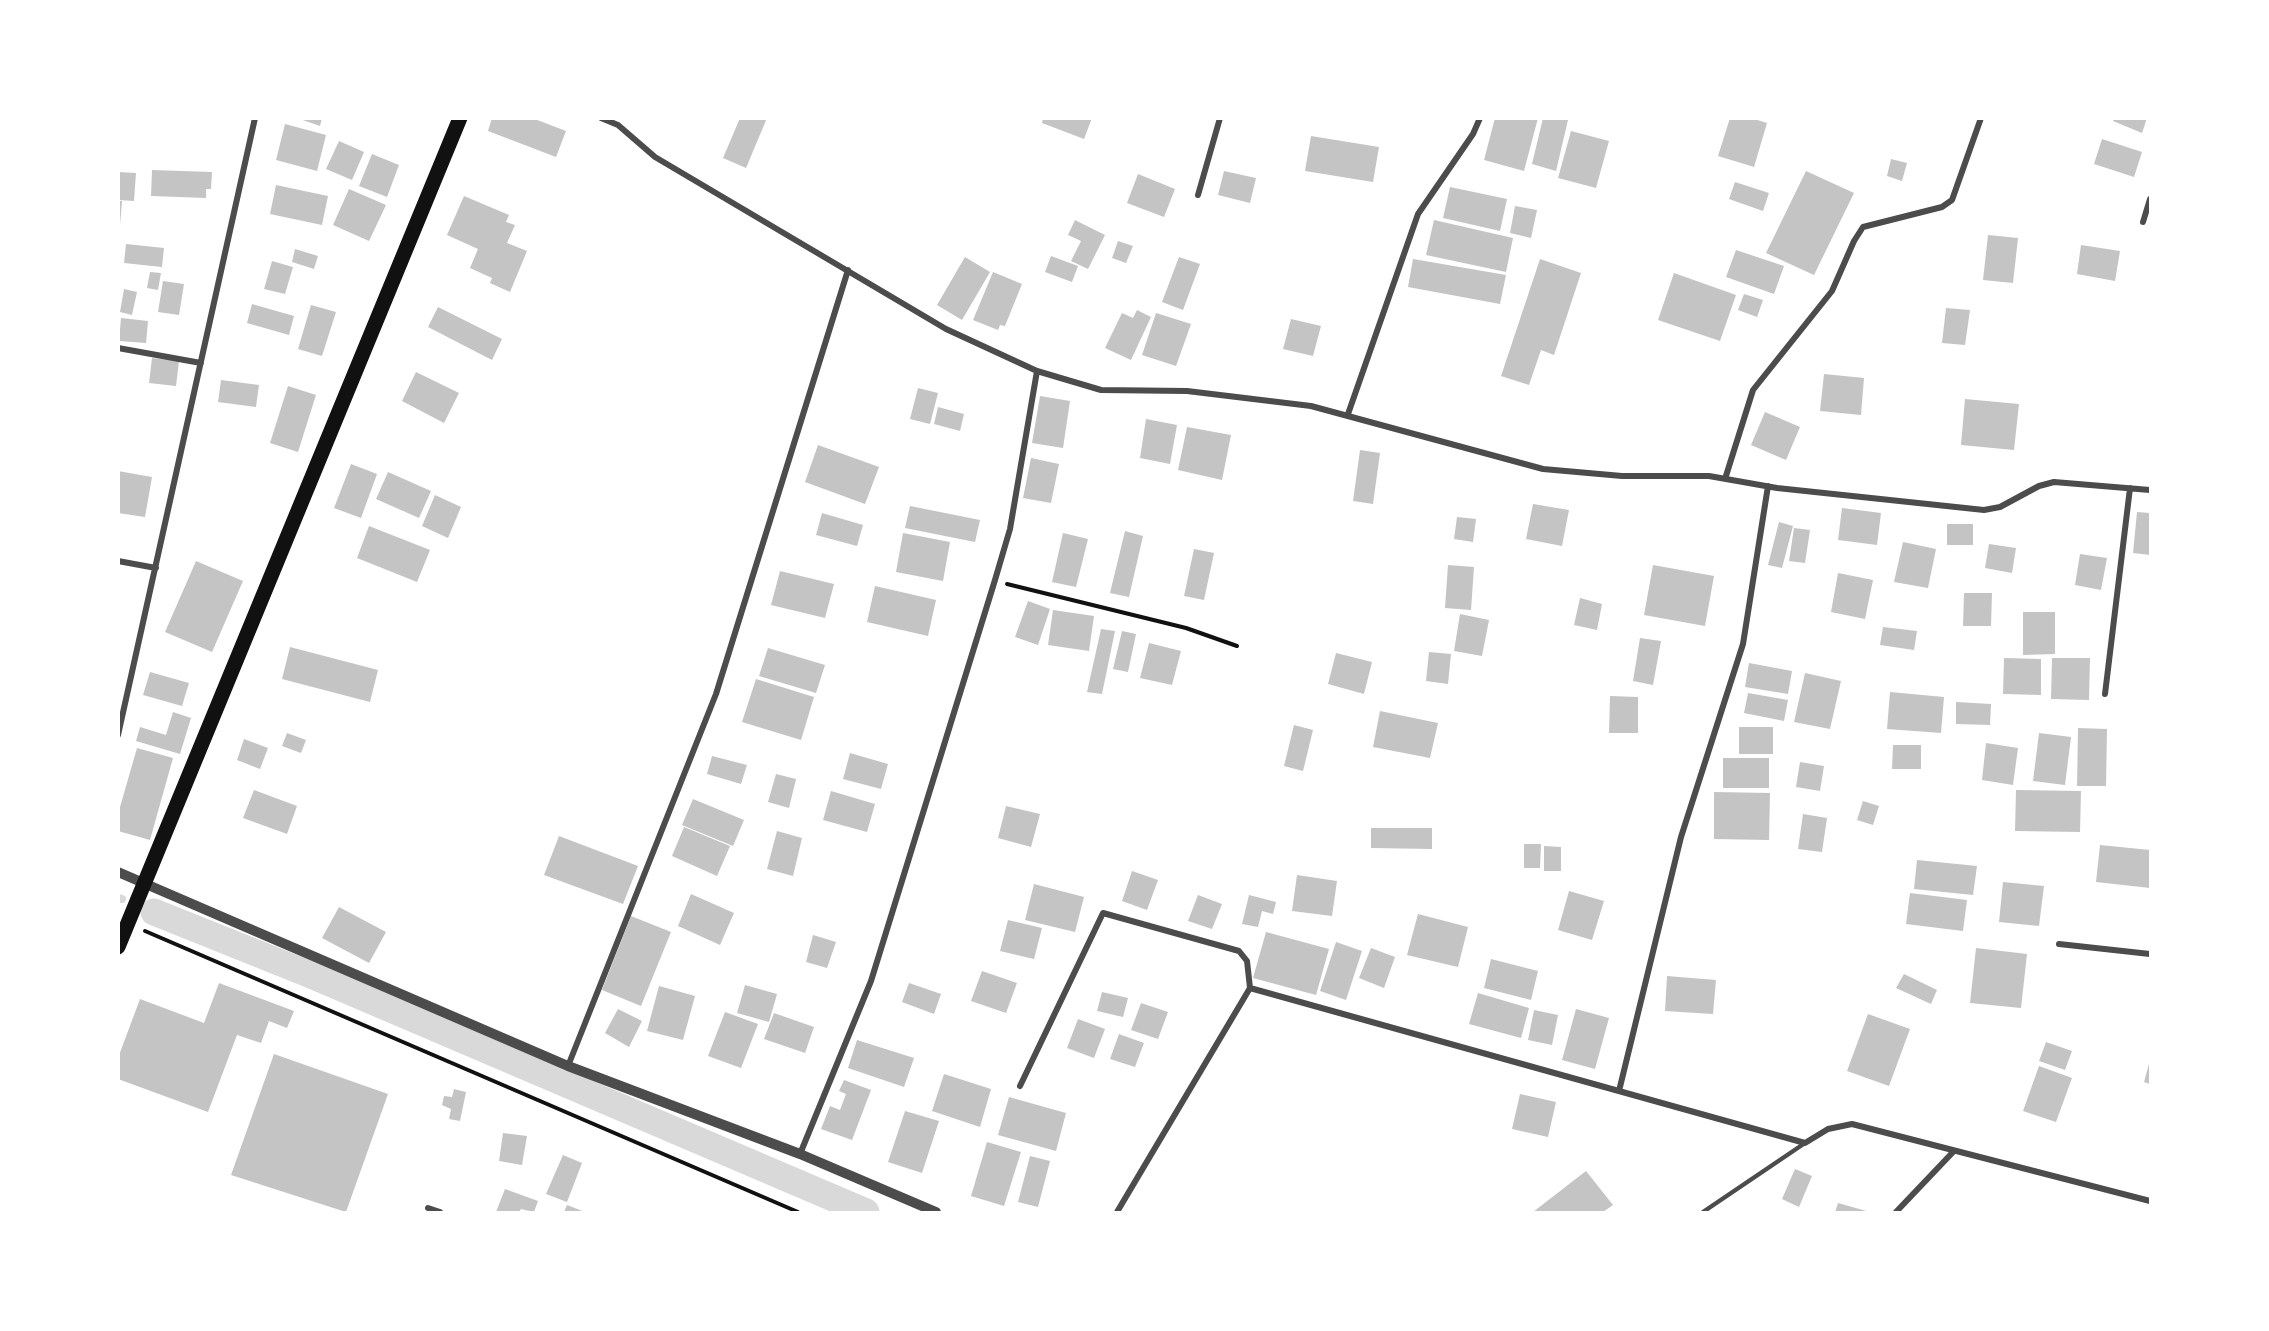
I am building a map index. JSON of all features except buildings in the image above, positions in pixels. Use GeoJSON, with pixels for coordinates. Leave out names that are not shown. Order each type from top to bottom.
{"type":"FeatureCollection","features":[{"type":"Feature","properties":{"kind":"main road"},"geometry":{"type":"LineString","coordinates":[[118,947],[460,118]]}},
{"type":"Feature","properties":{"kind":"street"},"geometry":{"type":"LineString","coordinates":[[118,735],[255,118]]}},
{"type":"Feature","properties":{"kind":"street"},"geometry":{"type":"LineString","coordinates":[[601,118],[618,125],[655,157],[946,328],[1037,371],[1101,390],[1187,391],[1311,406],[1348,414],[1543,469],[1622,476],[1725,479],[1768,486],[1984,510],[2000,507],[2039,486],[2054,482],[2151,490]]}},
{"type":"Feature","properties":{"kind":"street"},"geometry":{"type":"LineString","coordinates":[[1198,195],[1220,118]]}},
{"type":"Feature","properties":{"kind":"street"},"geometry":{"type":"LineString","coordinates":[[1348,414],[1418,214],[1473,134],[1480,118]]}},
{"type":"Feature","properties":{"kind":"street"},"geometry":{"type":"LineString","coordinates":[[1725,479],[1753,390],[1832,291],[1854,241],[1863,227],[1942,207],[1952,200],[1981,118]]}},
{"type":"Feature","properties":{"kind":"street"},"geometry":{"type":"LineString","coordinates":[[2143,222],[2151,199]]}},
{"type":"Feature","properties":{"kind":"street"},"geometry":{"type":"LineString","coordinates":[[568,1066],[716,694],[848,270]]}},
{"type":"Feature","properties":{"kind":"street"},"geometry":{"type":"LineString","coordinates":[[118,348],[201,363]]}},
{"type":"Feature","properties":{"kind":"street"},"geometry":{"type":"LineString","coordinates":[[800,1154],[871,981],[995,580],[1010,529],[1037,371]]}},
{"type":"Feature","properties":{"kind":"street"},"geometry":{"type":"LineString","coordinates":[[1619,1091],[1681,837],[1743,644],[1768,486]]}},
{"type":"Feature","properties":{"kind":"street"},"geometry":{"type":"LineString","coordinates":[[2105,694],[2130,488]]}},
{"type":"Feature","properties":{"kind":"street"},"geometry":{"type":"LineString","coordinates":[[118,561],[156,568]]}},
{"type":"Feature","properties":{"kind":"street"},"geometry":{"type":"LineString","coordinates":[[118,872],[568,1066],[800,1154],[936,1212]]}},
{"type":"Feature","properties":{"kind":"street"},"geometry":{"type":"LineString","coordinates":[[1020,1086],[1103,914],[1239,951],[1247,961],[1250,988],[1117,1212]]}},
{"type":"Feature","properties":{"kind":"street"},"geometry":{"type":"LineString","coordinates":[[2059,944],[2151,954]]}},
{"type":"Feature","properties":{"kind":"street"},"geometry":{"type":"LineString","coordinates":[[1250,988],[1806,1143],[1828,1130],[1852,1124],[2151,1202]]}},
{"type":"Feature","properties":{"kind":"street"},"geometry":{"type":"LineString","coordinates":[[1896,1212],[1954,1151]]}},
{"type":"Feature","properties":{"kind":"street"},"geometry":{"type":"LineString","coordinates":[[429,1208],[440,1212]]}},
{"type":"Feature","properties":{"kind":"lane"},"geometry":{"type":"LineString","coordinates":[[1703,1212],[1806,1143]]}},
{"type":"Feature","properties":{"kind":"path"},"geometry":{"type":"LineString","coordinates":[[995,580],[1186,628],[1237,646]]}},
{"type":"Feature","properties":{"kind":"path"},"geometry":{"type":"LineString","coordinates":[[128,923],[798,1212]]}},
{"type":"Feature","properties":{"kind":"waterway"},"geometry":{"type":"LineString","coordinates":[[118,898],[122,899]]}},
{"type":"Feature","properties":{"kind":"waterway"},"geometry":{"type":"LineString","coordinates":[[154,912],[311,975],[866,1212]]}}]}
